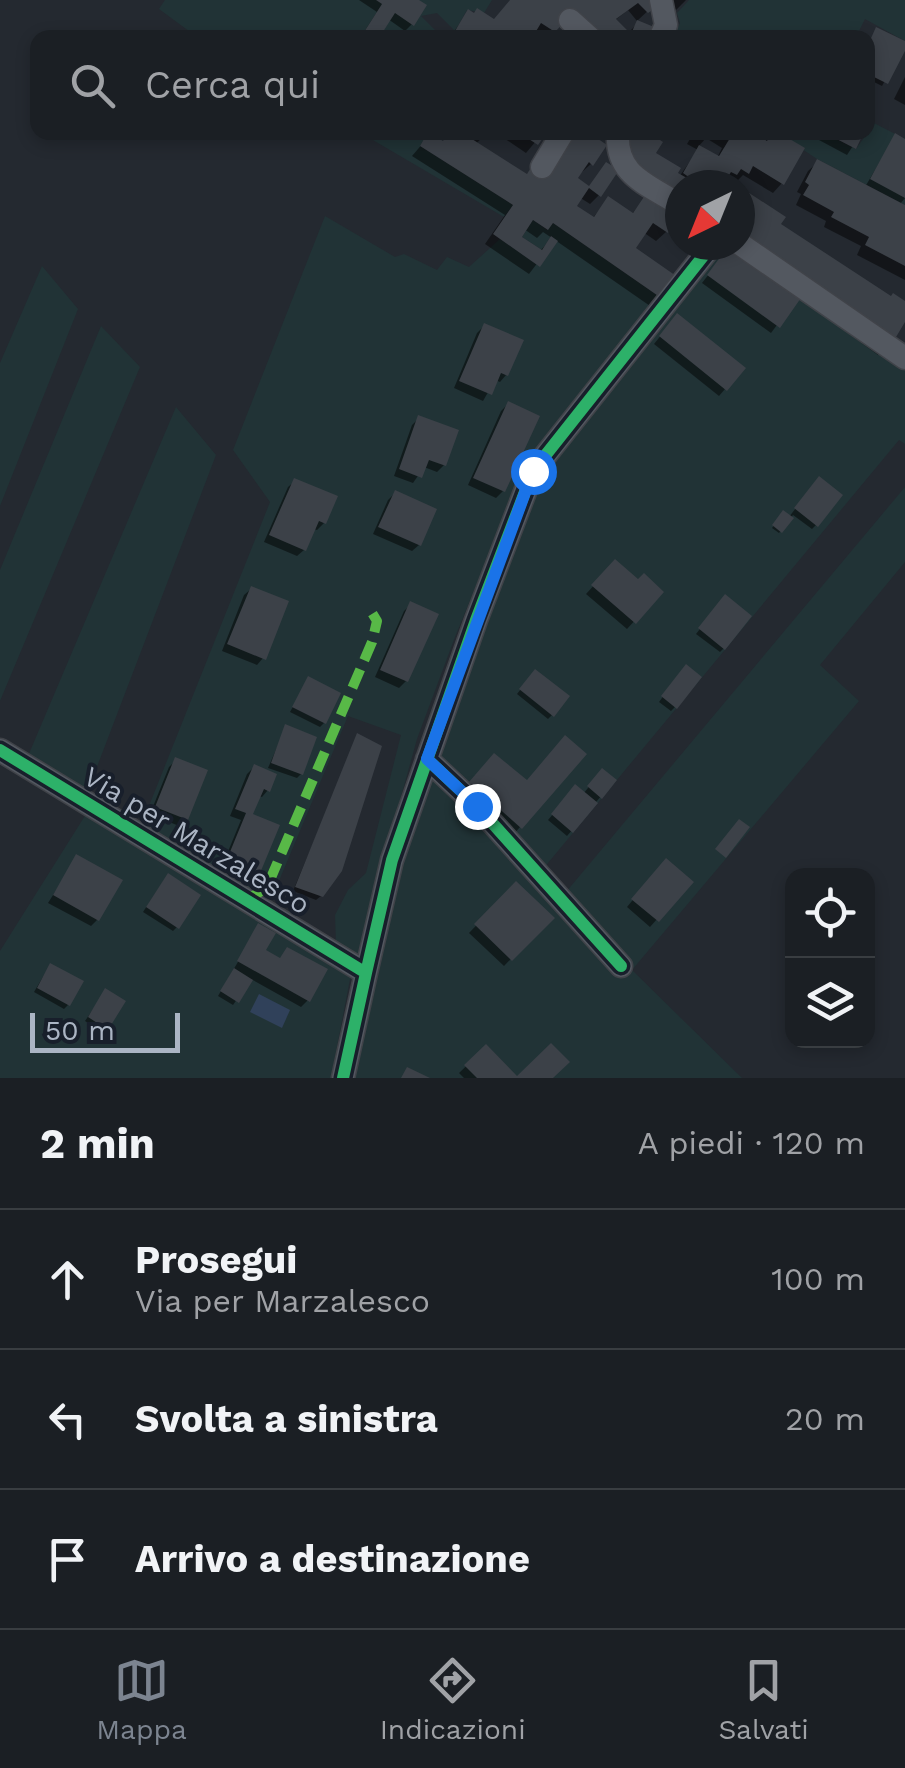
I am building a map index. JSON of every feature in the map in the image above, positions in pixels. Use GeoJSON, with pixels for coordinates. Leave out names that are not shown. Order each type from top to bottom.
{"type":"FeatureCollection","features":[{"type":"Feature","properties":{"kind":"street"},"geometry":{"type":"LineString","coordinates":[[660,0],[664,30]]}},
{"type":"Feature","properties":{"kind":"street"},"geometry":{"type":"LineString","coordinates":[[570,20],[581,30]]}},
{"type":"Feature","properties":{"kind":"street"},"geometry":{"type":"LineString","coordinates":[[542,167],[558,140]]}},
{"type":"Feature","properties":{"kind":"street"},"geometry":{"type":"LineString","coordinates":[[617,140],[616,153],[621,163],[665,195]]}},
{"type":"Feature","properties":{"kind":"street"},"geometry":{"type":"LineString","coordinates":[[755,254],[905,358]]}},
{"type":"Feature","properties":{"kind":"street"},"geometry":{"type":"LineString","coordinates":[[343,1078],[392,860],[533,471],[700,260]]}},
{"type":"Feature","properties":{"kind":"street","name":"Via per Marzalesco"},"geometry":{"type":"LineString","coordinates":[[0,750],[366,973]]}},
{"type":"Feature","properties":{"kind":"street"},"geometry":{"type":"LineString","coordinates":[[427,759],[477,806],[621,966]]}},
{"type":"Feature","properties":{"kind":"shaded area"},"geometry":{"type":"Polygon","coordinates":[[[165,0],[492,0],[484,13],[467,10],[456,30],[437,13],[421,16],[435,30],[188,30],[159,9],[165,0]]]}},
{"type":"Feature","properties":{"kind":"shaded area"},"geometry":{"type":"Polygon","coordinates":[[[689,0],[905,0],[905,41],[865,19],[860,30],[677,30],[680,23],[677,13],[689,0]]]}},
{"type":"Feature","properties":{"kind":"shaded area"},"geometry":{"type":"Polygon","coordinates":[[[875,124],[905,139],[905,205],[788,140],[837,140],[856,149],[862,140],[875,140],[875,124]]]}},
{"type":"Feature","properties":{"kind":"shaded area"},"geometry":{"type":"Polygon","coordinates":[[[373,140],[424,140],[420,146],[513,205],[504,217],[373,140]]]}},
{"type":"Feature","properties":{"kind":"shaded area"},"geometry":{"type":"Polygon","coordinates":[[[325,216],[395,257],[404,254],[437,270],[447,257],[469,267],[500,239],[540,266],[557,241],[551,236],[542,250],[522,237],[533,220],[547,230],[553,223],[664,300],[527,463],[417,739],[357,956],[336,944],[335,915],[348,890],[366,873],[401,735],[348,716],[271,900],[256,898],[141,826],[270,502],[233,450],[325,216]]]}},
{"type":"Feature","properties":{"kind":"shaded area"},"geometry":{"type":"Polygon","coordinates":[[[711,260],[755,260],[905,368],[905,444],[899,440],[543,869],[566,892],[905,487],[905,562],[820,665],[859,701],[632,970],[742,1078],[348,1078],[398,856],[540,472],[711,260]]]}},
{"type":"Feature","properties":{"kind":"shaded area"},"geometry":{"type":"Polygon","coordinates":[[[42,266],[78,309],[0,506],[0,363],[42,266]]]}},
{"type":"Feature","properties":{"kind":"shaded area"},"geometry":{"type":"Polygon","coordinates":[[[101,326],[140,367],[0,701],[0,570],[101,326]]]}},
{"type":"Feature","properties":{"kind":"shaded area"},"geometry":{"type":"Polygon","coordinates":[[[176,407],[216,455],[87,793],[28,756],[176,407]]]}},
{"type":"Feature","properties":{"kind":"shaded area"},"geometry":{"type":"Polygon","coordinates":[[[88,811],[351,974],[331,1078],[0,1078],[0,951],[88,811]]]}},
{"type":"Feature","properties":{"kind":"water"},"geometry":{"type":"Polygon","coordinates":[[[259,994],[290,1010],[282,1028],[250,1012],[259,994]]]}},
{"type":"Feature","properties":{"kind":"building"},"geometry":{"type":"Polygon","coordinates":[[[376,0],[419,0],[427,5],[414,26],[395,13],[384,30],[365,30],[382,4],[376,0]]]}},
{"type":"Feature","properties":{"kind":"building"},"geometry":{"type":"Polygon","coordinates":[[[510,0],[650,0],[655,8],[648,13],[638,3],[616,19],[627,30],[587,30],[571,15],[557,30],[541,23],[537,30],[456,30],[468,9],[474,13],[477,8],[494,19],[510,0]]]}},
{"type":"Feature","properties":{"kind":"building"},"geometry":{"type":"Polygon","coordinates":[[[637,20],[659,30],[633,30],[637,20]]]}},
{"type":"Feature","properties":{"kind":"building"},"geometry":{"type":"Polygon","coordinates":[[[876,27],[905,41],[905,51],[888,84],[875,78],[876,27]]]}},
{"type":"Feature","properties":{"kind":"building"},"geometry":{"type":"Polygon","coordinates":[[[895,133],[905,139],[905,198],[870,179],[895,133]]]}},
{"type":"Feature","properties":{"kind":"building"},"geometry":{"type":"Polygon","coordinates":[[[423,140],[474,140],[527,174],[564,140],[600,140],[607,145],[593,166],[589,162],[578,178],[589,186],[606,162],[619,170],[601,197],[589,188],[577,206],[594,217],[608,196],[633,213],[648,191],[665,204],[665,231],[653,223],[636,248],[679,278],[664,300],[553,223],[548,230],[533,220],[522,237],[542,250],[551,236],[558,241],[540,267],[493,234],[513,205],[420,146],[423,140]]]}},
{"type":"Feature","properties":{"kind":"building"},"geometry":{"type":"Polygon","coordinates":[[[626,140],[663,142],[656,153],[681,168],[665,170],[665,191],[635,171],[626,140]]]}},
{"type":"Feature","properties":{"kind":"building"},"geometry":{"type":"Polygon","coordinates":[[[729,140],[792,140],[805,148],[784,185],[753,166],[751,170],[685,170],[699,145],[719,156],[729,140]]]}},
{"type":"Feature","properties":{"kind":"building"},"geometry":{"type":"Polygon","coordinates":[[[839,140],[860,140],[856,149],[839,140]]]}},
{"type":"Feature","properties":{"kind":"building"},"geometry":{"type":"Polygon","coordinates":[[[817,159],[905,205],[905,266],[865,245],[869,237],[831,217],[834,212],[803,195],[817,159]]]}},
{"type":"Feature","properties":{"kind":"building"},"geometry":{"type":"Polygon","coordinates":[[[755,197],[786,217],[781,224],[891,296],[893,293],[905,301],[905,322],[890,347],[755,251],[755,197]]]}},
{"type":"Feature","properties":{"kind":"building"},"geometry":{"type":"Polygon","coordinates":[[[718,260],[755,260],[803,295],[780,328],[707,275],[718,260]]]}},
{"type":"Feature","properties":{"kind":"building"},"geometry":{"type":"Polygon","coordinates":[[[677,313],[746,368],[727,391],[659,336],[677,313]]]}},
{"type":"Feature","properties":{"kind":"building"},"geometry":{"type":"Polygon","coordinates":[[[484,323],[524,340],[508,376],[501,373],[492,395],[459,381],[484,323]]]}},
{"type":"Feature","properties":{"kind":"building"},"geometry":{"type":"Polygon","coordinates":[[[508,401],[540,416],[505,492],[473,478],[508,401]]]}},
{"type":"Feature","properties":{"kind":"building"},"geometry":{"type":"Polygon","coordinates":[[[418,415],[459,430],[446,466],[429,460],[422,478],[399,469],[418,415]]]}},
{"type":"Feature","properties":{"kind":"building"},"geometry":{"type":"Polygon","coordinates":[[[819,476],[843,495],[818,527],[794,508],[819,476]]]}},
{"type":"Feature","properties":{"kind":"building"},"geometry":{"type":"Polygon","coordinates":[[[294,478],[338,496],[326,524],[319,521],[306,551],[269,535],[294,478]]]}},
{"type":"Feature","properties":{"kind":"building"},"geometry":{"type":"Polygon","coordinates":[[[395,490],[437,509],[421,546],[378,527],[395,490]]]}},
{"type":"Feature","properties":{"kind":"building"},"geometry":{"type":"Polygon","coordinates":[[[783,510],[794,518],[782,533],[772,525],[783,510]]]}},
{"type":"Feature","properties":{"kind":"building"},"geometry":{"type":"Polygon","coordinates":[[[615,559],[638,579],[644,573],[664,592],[636,624],[591,585],[615,559]]]}},
{"type":"Feature","properties":{"kind":"building"},"geometry":{"type":"Polygon","coordinates":[[[251,586],[289,601],[266,660],[227,644],[251,586]]]}},
{"type":"Feature","properties":{"kind":"building"},"geometry":{"type":"Polygon","coordinates":[[[725,594],[752,616],[725,650],[698,628],[725,594]]]}},
{"type":"Feature","properties":{"kind":"building"},"geometry":{"type":"Polygon","coordinates":[[[410,601],[439,614],[408,682],[380,670],[410,601]]]}},
{"type":"Feature","properties":{"kind":"building"},"geometry":{"type":"Polygon","coordinates":[[[686,664],[702,677],[677,709],[661,696],[686,664]]]}},
{"type":"Feature","properties":{"kind":"building"},"geometry":{"type":"Polygon","coordinates":[[[535,669],[570,696],[554,717],[519,689],[535,669]]]}},
{"type":"Feature","properties":{"kind":"building"},"geometry":{"type":"Polygon","coordinates":[[[308,676],[341,693],[326,724],[292,707],[308,676]]]}},
{"type":"Feature","properties":{"kind":"building"},"geometry":{"type":"Polygon","coordinates":[[[285,724],[317,737],[303,775],[271,763],[285,724]]]}},
{"type":"Feature","properties":{"kind":"building"},"geometry":{"type":"Polygon","coordinates":[[[357,733],[382,746],[342,871],[323,897],[295,887],[357,733]]]}},
{"type":"Feature","properties":{"kind":"building"},"geometry":{"type":"Polygon","coordinates":[[[565,735],[587,754],[522,829],[469,782],[494,753],[527,780],[565,735]]]}},
{"type":"Feature","properties":{"kind":"building"},"geometry":{"type":"Polygon","coordinates":[[[175,757],[208,770],[188,820],[155,807],[175,757]]]}},
{"type":"Feature","properties":{"kind":"building"},"geometry":{"type":"Polygon","coordinates":[[[254,764],[277,774],[270,792],[264,789],[253,814],[280,825],[258,878],[225,864],[246,813],[235,809],[254,764]]]}},
{"type":"Feature","properties":{"kind":"building"},"geometry":{"type":"Polygon","coordinates":[[[602,768],[617,780],[602,799],[587,786],[602,768]]]}},
{"type":"Feature","properties":{"kind":"building"},"geometry":{"type":"Polygon","coordinates":[[[575,784],[598,803],[573,833],[551,814],[575,784]]]}},
{"type":"Feature","properties":{"kind":"building"},"geometry":{"type":"Polygon","coordinates":[[[739,819],[750,827],[726,858],[715,849],[739,819]]]}},
{"type":"Feature","properties":{"kind":"building"},"geometry":{"type":"Polygon","coordinates":[[[76,854],[123,880],[99,921],[53,895],[76,854]]]}},
{"type":"Feature","properties":{"kind":"building"},"geometry":{"type":"Polygon","coordinates":[[[666,858],[694,882],[659,922],[631,899],[666,858]]]}},
{"type":"Feature","properties":{"kind":"building"},"geometry":{"type":"Polygon","coordinates":[[[168,873],[201,895],[179,929],[146,907],[168,873]]]}},
{"type":"Feature","properties":{"kind":"building"},"geometry":{"type":"Polygon","coordinates":[[[516,881],[555,918],[512,961],[474,924],[516,881]]]}},
{"type":"Feature","properties":{"kind":"building"},"geometry":{"type":"Polygon","coordinates":[[[258,923],[276,933],[266,950],[280,958],[287,947],[328,969],[310,1002],[237,961],[258,923]]]}},
{"type":"Feature","properties":{"kind":"building"},"geometry":{"type":"Polygon","coordinates":[[[50,963],[84,981],[70,1006],[37,988],[50,963]]]}},
{"type":"Feature","properties":{"kind":"building"},"geometry":{"type":"Polygon","coordinates":[[[234,968],[253,980],[239,1003],[220,991],[234,968]]]}},
{"type":"Feature","properties":{"kind":"building"},"geometry":{"type":"Polygon","coordinates":[[[105,988],[126,1001],[108,1030],[88,1017],[105,988]]]}},
{"type":"Feature","properties":{"kind":"building"},"geometry":{"type":"Polygon","coordinates":[[[551,1043],[570,1062],[553,1078],[477,1078],[464,1065],[486,1044],[517,1076],[551,1043]]]}},
{"type":"Feature","properties":{"kind":"building"},"geometry":{"type":"Polygon","coordinates":[[[407,1067],[430,1078],[401,1078],[407,1067]]]}},
{"type":"Feature","properties":{"kind":"marked path"},"geometry":{"type":"LineString","coordinates":[[247,900],[270,880],[372,642],[377,621],[369,608]]}},
{"type":"Feature","properties":{"kind":"cycle path"},"geometry":{"type":"LineString","coordinates":[[366,973],[392,860],[533,471],[700,260]]}},
{"type":"Feature","properties":{"kind":"cycle path"},"geometry":{"type":"LineString","coordinates":[[0,750],[366,973],[343,1078]]}},
{"type":"Feature","properties":{"kind":"cycle path"},"geometry":{"type":"LineString","coordinates":[[427,759],[477,806],[621,966]]}},
{"type":"Feature","properties":{"kind":"route"},"geometry":{"type":"LineString","coordinates":[[477,806],[427,759],[533,471]]}}]}
